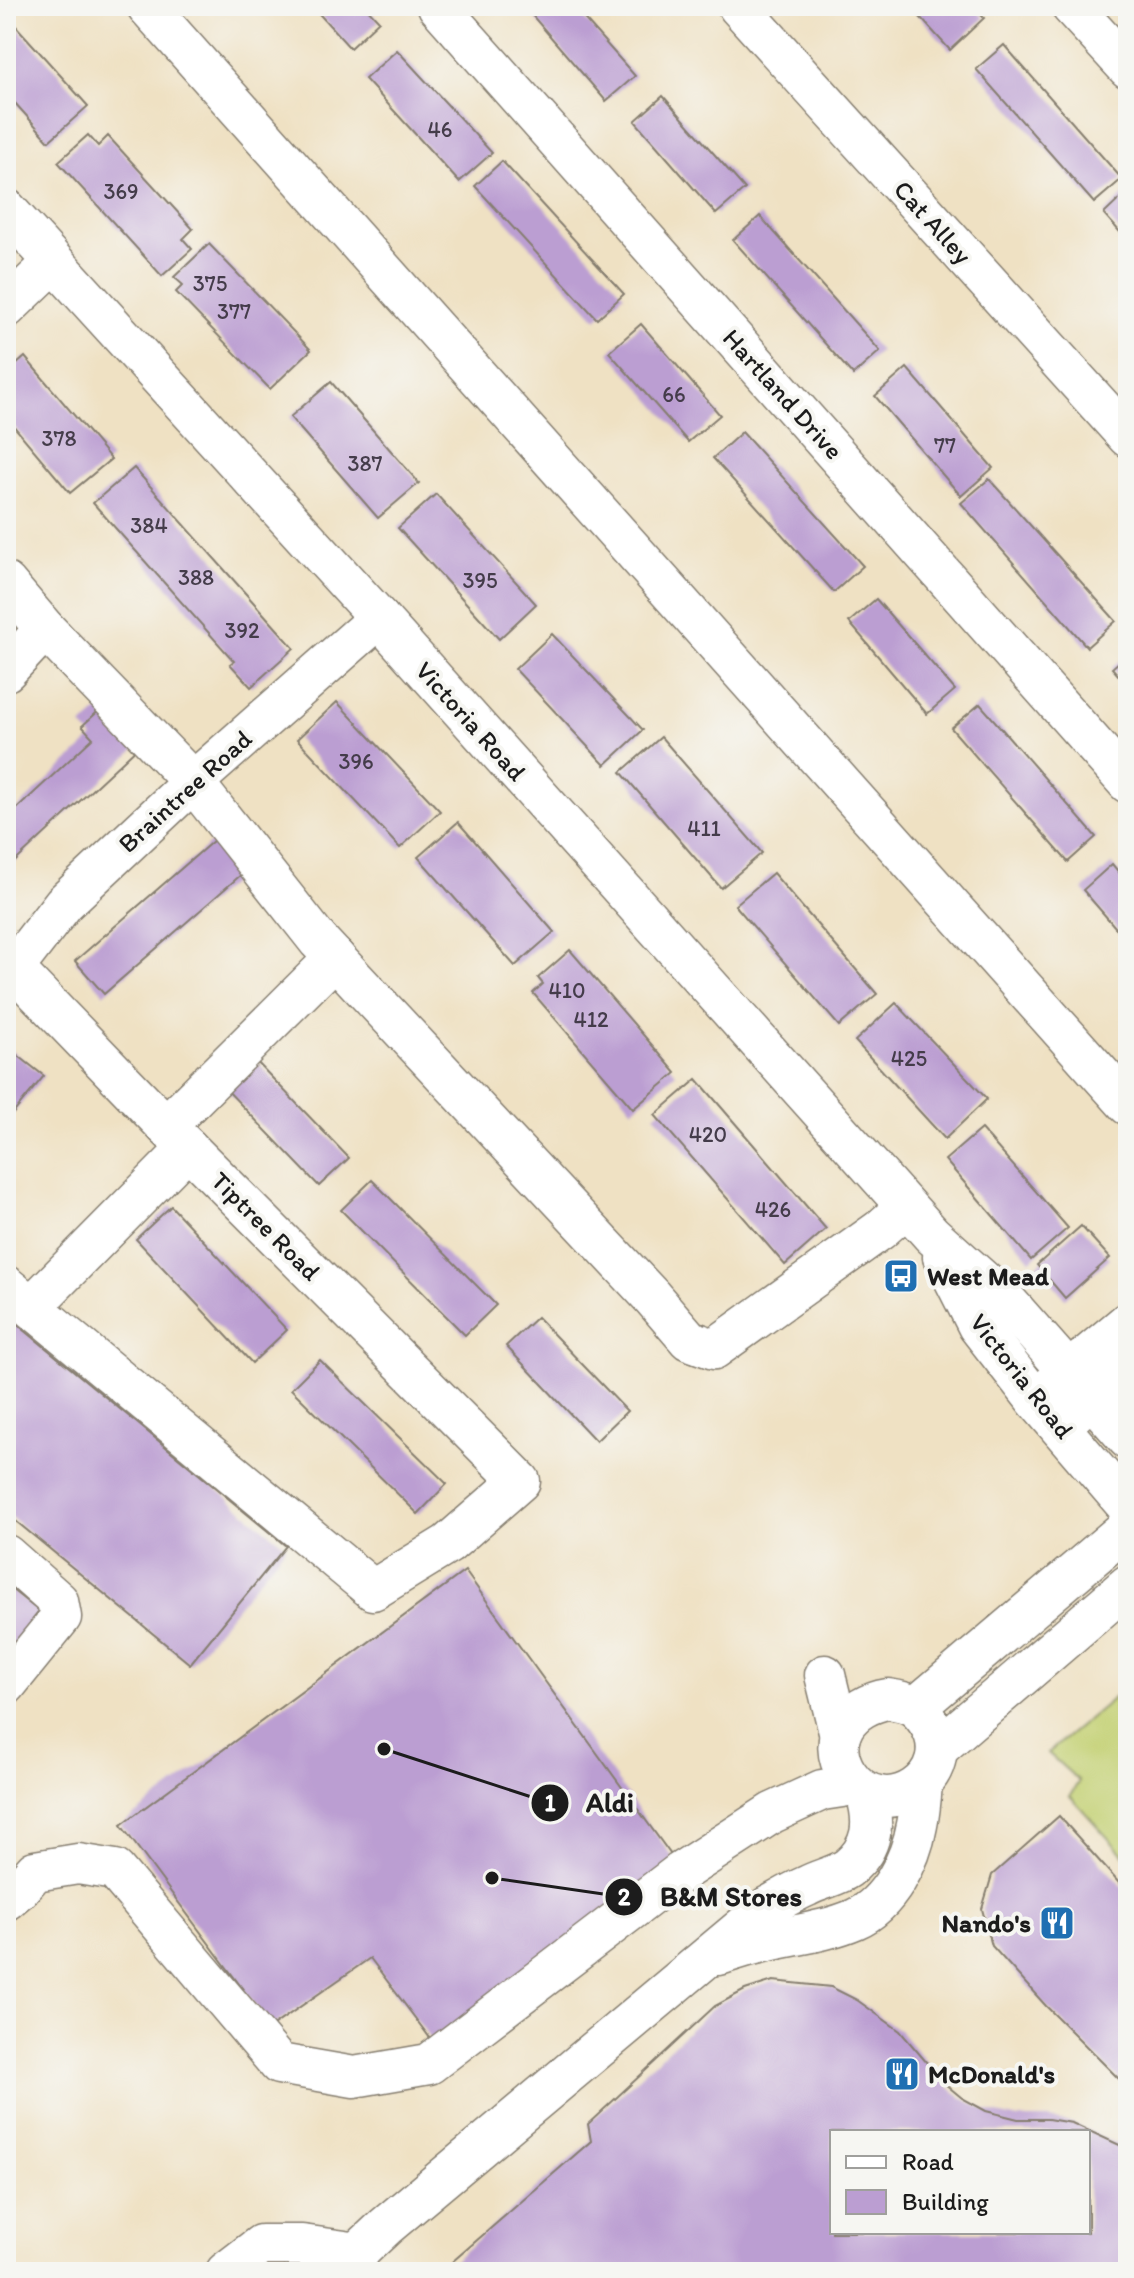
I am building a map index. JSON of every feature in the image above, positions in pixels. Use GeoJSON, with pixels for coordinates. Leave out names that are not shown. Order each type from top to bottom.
{"type":"FeatureCollection","features":[{"type":"Feature","properties":{"kind":"street"},"geometry":{"type":"LineString","coordinates":[[147,6],[1128,1105]]}},
{"type":"Feature","properties":{"kind":"street","name":"Hartland Drive"},"geometry":{"type":"LineString","coordinates":[[438,6],[1128,783]]}},
{"type":"Feature","properties":{"kind":"street","name":"Cat Alley"},"geometry":{"type":"LineString","coordinates":[[738,6],[1128,437]]}},
{"type":"Feature","properties":{"kind":"street"},"geometry":{"type":"LineString","coordinates":[[1071,6],[1128,68]]}},
{"type":"Feature","properties":{"kind":"street","name":"Victoria Road"},"geometry":{"type":"LineString","coordinates":[[6,209],[379,618],[919,1221],[1008,1303],[1128,1439]]}},
{"type":"Feature","properties":{"kind":"street"},"geometry":{"type":"LineString","coordinates":[[6,308],[53,263]]}},
{"type":"Feature","properties":{"kind":"street"},"geometry":{"type":"LineString","coordinates":[[6,583],[45,629],[193,782],[318,940],[689,1340],[714,1349],[880,1230],[919,1221]]}},
{"type":"Feature","properties":{"kind":"street","name":"Braintree Road"},"geometry":{"type":"LineString","coordinates":[[10,974],[64,903],[193,782],[379,618]]}},
{"type":"Feature","properties":{"kind":"street"},"geometry":{"type":"LineString","coordinates":[[6,671],[45,629]]}},
{"type":"Feature","properties":{"kind":"street"},"geometry":{"type":"LineString","coordinates":[[19,1296],[177,1137],[335,958]]}},
{"type":"Feature","properties":{"kind":"street","name":"Tiptree Road"},"geometry":{"type":"LineString","coordinates":[[10,974],[520,1481],[448,1544],[373,1590],[19,1296]]}},
{"type":"Feature","properties":{"kind":"street","name":"Victoria Road"},"geometry":{"type":"LineString","coordinates":[[919,1221],[978,1326],[1128,1507]]}},
{"type":"Feature","properties":{"kind":"street"},"geometry":{"type":"LineString","coordinates":[[1048,1413],[1079,1385],[1128,1322]]}},
{"type":"Feature","properties":{"kind":"street"},"geometry":{"type":"LineString","coordinates":[[1079,1385],[1128,1365]]}},
{"type":"Feature","properties":{"kind":"street"},"geometry":{"type":"LineString","coordinates":[[917,1706],[1128,1527]]}},
{"type":"Feature","properties":{"kind":"street"},"geometry":{"type":"LineString","coordinates":[[6,1555],[58,1601],[61,1617],[6,1685]]}},
{"type":"Feature","properties":{"kind":"street"},"geometry":{"type":"LineString","coordinates":[[850,1767],[880,1797],[910,1791],[930,1766],[1128,1585]]}},
{"type":"Feature","properties":{"kind":"street"},"geometry":{"type":"LineString","coordinates":[[265,2272],[272,2266],[350,2267],[386,2226],[703,1960],[767,1907],[809,1884],[847,1869],[863,1851],[872,1831],[873,1813],[850,1767],[845,1724],[862,1706],[875,1701],[888,1699],[917,1706],[931,1725],[930,1766],[910,1849],[884,1898],[857,1918],[703,1960]]}},
{"type":"Feature","properties":{"kind":"street"},"geometry":{"type":"LineString","coordinates":[[6,1900],[35,1871],[78,1864],[115,1870],[279,2064],[354,2077],[429,2064],[681,1872],[772,1813],[822,1790],[850,1767]]}},
{"type":"Feature","properties":{"kind":"street"},"geometry":{"type":"LineString","coordinates":[[226,2272],[261,2245],[302,2245],[350,2267]]}},
{"type":"Feature","properties":{"kind":"green space"},"geometry":{"type":"Polygon","coordinates":[[[1128,1686],[1128,1860],[1070,1796],[1079,1781],[1048,1753],[1128,1686]]]}},
{"type":"Feature","properties":{"kind":"building"},"geometry":{"type":"Polygon","coordinates":[[[312,6],[365,6],[379,21],[350,48],[312,6]]]}},
{"type":"Feature","properties":{"kind":"building"},"geometry":{"type":"Polygon","coordinates":[[[524,6],[573,6],[635,76],[606,101],[524,6]]]}},
{"type":"Feature","properties":{"kind":"building"},"geometry":{"type":"Polygon","coordinates":[[[910,6],[973,6],[984,18],[950,50],[910,6]]]}},
{"type":"Feature","properties":{"kind":"building"},"geometry":{"type":"Polygon","coordinates":[[[6,15],[88,106],[49,141],[6,93],[6,15]]]}},
{"type":"Feature","properties":{"kind":"building"},"geometry":{"type":"Polygon","coordinates":[[[1004,45],[1122,179],[1094,203],[976,69],[1004,45]]]}},
{"type":"Feature","properties":{"kind":"building"},"geometry":{"type":"Polygon","coordinates":[[[397,50],[492,153],[459,182],[365,79],[397,50]]]}},
{"type":"Feature","properties":{"kind":"building"},"geometry":{"type":"Polygon","coordinates":[[[663,96],[745,189],[716,214],[635,121],[663,96]]]}},
{"type":"Feature","properties":{"kind":"building"},"geometry":{"type":"Polygon","coordinates":[[[88,135],[98,146],[108,136],[193,229],[183,239],[192,249],[162,276],[58,162],[88,135]]]}},
{"type":"Feature","properties":{"kind":"building"},"geometry":{"type":"Polygon","coordinates":[[[502,161],[624,294],[597,319],[475,186],[502,161]]]}},
{"type":"Feature","properties":{"kind":"building"},"geometry":{"type":"Polygon","coordinates":[[[1128,191],[1128,241],[1104,214],[1128,191]]]}},
{"type":"Feature","properties":{"kind":"building"},"geometry":{"type":"Polygon","coordinates":[[[760,216],[880,351],[853,375],[733,240],[760,216]]]}},
{"type":"Feature","properties":{"kind":"building"},"geometry":{"type":"Polygon","coordinates":[[[209,244],[311,350],[270,389],[176,292],[183,285],[174,277],[209,244]]]}},
{"type":"Feature","properties":{"kind":"building"},"geometry":{"type":"Polygon","coordinates":[[[641,324],[720,415],[688,442],[609,352],[641,324]]]}},
{"type":"Feature","properties":{"kind":"building"},"geometry":{"type":"Polygon","coordinates":[[[25,357],[111,459],[70,493],[6,417],[6,374],[25,357]]]}},
{"type":"Feature","properties":{"kind":"building"},"geometry":{"type":"Polygon","coordinates":[[[907,368],[993,468],[961,496],[875,396],[907,368]]]}},
{"type":"Feature","properties":{"kind":"building"},"geometry":{"type":"Polygon","coordinates":[[[331,382],[419,483],[378,518],[290,417],[331,382]]]}},
{"type":"Feature","properties":{"kind":"building"},"geometry":{"type":"Polygon","coordinates":[[[742,432],[863,566],[834,592],[713,458],[742,432]]]}},
{"type":"Feature","properties":{"kind":"building"},"geometry":{"type":"Polygon","coordinates":[[[134,468],[294,648],[251,687],[230,664],[234,661],[93,503],[134,468]]]}},
{"type":"Feature","properties":{"kind":"building"},"geometry":{"type":"Polygon","coordinates":[[[989,479],[1116,621],[1087,647],[961,503],[989,479]]]}},
{"type":"Feature","properties":{"kind":"building"},"geometry":{"type":"Polygon","coordinates":[[[436,494],[536,604],[499,639],[398,528],[436,494]]]}},
{"type":"Feature","properties":{"kind":"building"},"geometry":{"type":"Polygon","coordinates":[[[876,599],[955,690],[927,714],[849,622],[876,599]]]}},
{"type":"Feature","properties":{"kind":"building"},"geometry":{"type":"Polygon","coordinates":[[[552,634],[643,730],[605,765],[515,669],[552,634]]]}},
{"type":"Feature","properties":{"kind":"building"},"geometry":{"type":"Polygon","coordinates":[[[1128,654],[1128,686],[1112,668],[1128,654]]]}},
{"type":"Feature","properties":{"kind":"building"},"geometry":{"type":"Polygon","coordinates":[[[337,702],[440,811],[400,848],[297,739],[337,702]]]}},
{"type":"Feature","properties":{"kind":"building"},"geometry":{"type":"Polygon","coordinates":[[[980,704],[1096,837],[1068,862],[951,728],[980,704]]]}},
{"type":"Feature","properties":{"kind":"building"},"geometry":{"type":"Polygon","coordinates":[[[104,706],[141,744],[6,870],[6,819],[93,738],[82,726],[104,706]]]}},
{"type":"Feature","properties":{"kind":"building"},"geometry":{"type":"Polygon","coordinates":[[[661,737],[762,853],[721,888],[621,772],[661,737]]]}},
{"type":"Feature","properties":{"kind":"building"},"geometry":{"type":"Polygon","coordinates":[[[458,822],[554,932],[515,966],[418,857],[458,822]]]}},
{"type":"Feature","properties":{"kind":"building"},"geometry":{"type":"Polygon","coordinates":[[[221,834],[250,867],[104,994],[75,961],[221,834]]]}},
{"type":"Feature","properties":{"kind":"building"},"geometry":{"type":"Polygon","coordinates":[[[1112,864],[1128,883],[1128,942],[1083,890],[1112,864]]]}},
{"type":"Feature","properties":{"kind":"building"},"geometry":{"type":"Polygon","coordinates":[[[773,873],[877,994],[839,1026],[735,905],[773,873]]]}},
{"type":"Feature","properties":{"kind":"building"},"geometry":{"type":"Polygon","coordinates":[[[570,950],[676,1073],[633,1109],[533,993],[543,984],[538,978],[570,950]]]}},
{"type":"Feature","properties":{"kind":"building"},"geometry":{"type":"Polygon","coordinates":[[[896,1003],[987,1099],[945,1139],[855,1041],[896,1003]]]}},
{"type":"Feature","properties":{"kind":"building"},"geometry":{"type":"Polygon","coordinates":[[[11,1050],[44,1076],[6,1122],[6,1056],[11,1050]]]}},
{"type":"Feature","properties":{"kind":"building"},"geometry":{"type":"Polygon","coordinates":[[[253,1058],[349,1158],[319,1186],[223,1086],[253,1058]]]}},
{"type":"Feature","properties":{"kind":"building"},"geometry":{"type":"Polygon","coordinates":[[[697,1079],[826,1229],[785,1265],[655,1115],[697,1079]]]}},
{"type":"Feature","properties":{"kind":"building"},"geometry":{"type":"Polygon","coordinates":[[[981,1129],[1068,1228],[1031,1260],[945,1160],[981,1129]]]}},
{"type":"Feature","properties":{"kind":"building"},"geometry":{"type":"Polygon","coordinates":[[[372,1180],[496,1305],[465,1335],[341,1210],[372,1180]]]}},
{"type":"Feature","properties":{"kind":"building"},"geometry":{"type":"Polygon","coordinates":[[[171,1206],[287,1330],[252,1363],[136,1239],[171,1206]]]}},
{"type":"Feature","properties":{"kind":"building"},"geometry":{"type":"Polygon","coordinates":[[[1081,1226],[1110,1258],[1065,1298],[1037,1265],[1081,1226]]]}},
{"type":"Feature","properties":{"kind":"building"},"geometry":{"type":"Polygon","coordinates":[[[6,1315],[286,1546],[190,1664],[6,1513],[6,1315]]]}},
{"type":"Feature","properties":{"kind":"building"},"geometry":{"type":"Polygon","coordinates":[[[537,1317],[627,1411],[596,1441],[506,1346],[537,1317]]]}},
{"type":"Feature","properties":{"kind":"building"},"geometry":{"type":"Polygon","coordinates":[[[320,1360],[447,1484],[418,1514],[291,1389],[320,1360]]]}},
{"type":"Feature","properties":{"kind":"building"},"geometry":{"type":"Polygon","coordinates":[[[465,1571],[679,1866],[436,2046],[370,1958],[271,2027],[121,1825],[465,1571]]]}},
{"type":"Feature","properties":{"kind":"building"},"geometry":{"type":"Polygon","coordinates":[[[6,1585],[41,1613],[6,1653],[6,1585]]]}},
{"type":"Feature","properties":{"kind":"building","name":"Nando's"},"geometry":{"type":"Polygon","coordinates":[[[1059,1816],[1128,1893],[1128,2088],[1046,2006],[992,1946],[982,1909],[992,1875],[1059,1816]]]}},
{"type":"Feature","properties":{"kind":"building"},"geometry":{"type":"Polygon","coordinates":[[[773,1981],[831,1987],[857,2000],[900,2031],[944,2083],[962,2098],[986,2111],[1018,2119],[1072,2123],[1087,2130],[830,2130],[830,2234],[1090,2234],[1090,2131],[1124,2147],[1128,2152],[1128,2272],[449,2272],[445,2268],[591,2141],[588,2124],[715,2006],[745,1990],[773,1981]]]}},
{"type":"Feature","properties":{"kind":"tunnel"},"geometry":{"type":"LineString","coordinates":[[300,2272],[359,2253]]}},
{"type":"Feature","properties":{"kind":"place","name":"West Mead"},"geometry":{"type":"Point","coordinates":[901,1276]}},
{"type":"Feature","properties":{"kind":"place","name":"Aldi"},"geometry":{"type":"Point","coordinates":[384,1749]}},
{"type":"Feature","properties":{"kind":"place","name":"B&M Stores"},"geometry":{"type":"Point","coordinates":[492,1878]}},
{"type":"Feature","properties":{"kind":"place","name":"Nando's"},"geometry":{"type":"Point","coordinates":[1057,1923]}},
{"type":"Feature","properties":{"kind":"place","name":"McDonald's"},"geometry":{"type":"Point","coordinates":[902,2074]}}]}
